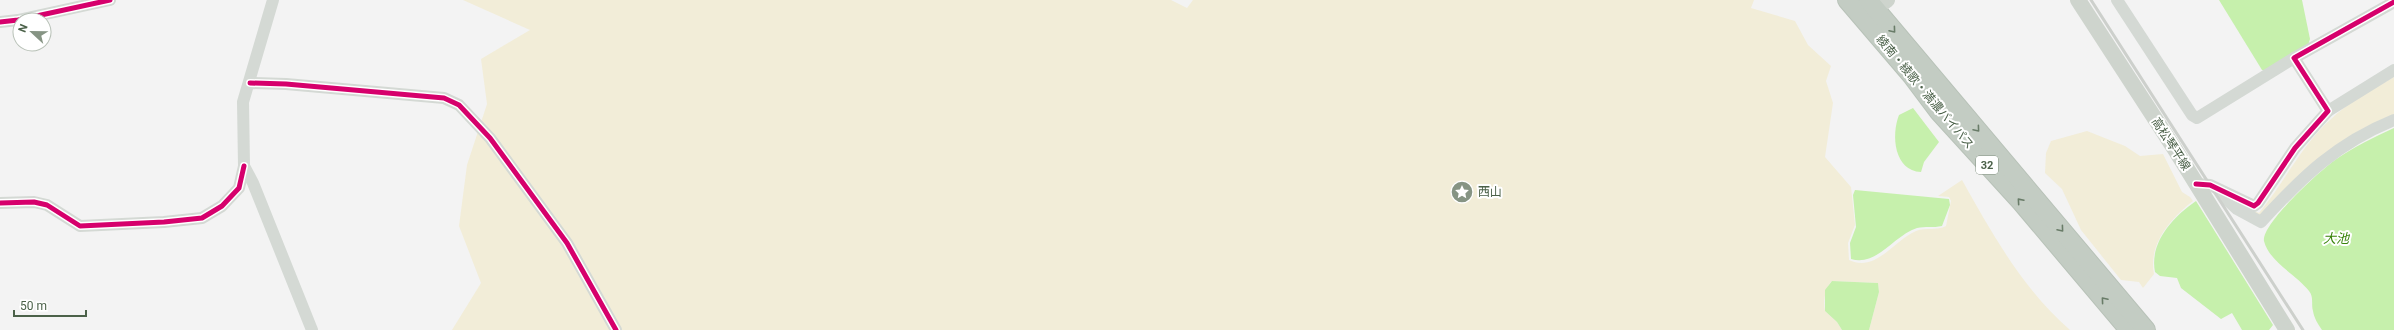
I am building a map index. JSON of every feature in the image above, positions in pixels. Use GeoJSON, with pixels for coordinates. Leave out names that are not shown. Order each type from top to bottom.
{"type":"FeatureCollection","features":[{"type":"Feature","properties":{"kind":"highway","name":"綾南・綾歌・満濃バイパス"},"geometry":{"type":"LineString","coordinates":[[1846,0],[1873,6],[2146,330]]}},
{"type":"Feature","properties":{"kind":"highway","name":"綾南・綾歌・満濃バイパス"},"geometry":{"type":"LineString","coordinates":[[1873,6],[1939,112],[2021,202],[2129,330]]}},
{"type":"Feature","properties":{"kind":"main road","name":"高松琴平線"},"geometry":{"type":"LineString","coordinates":[[2078,0],[2203,184],[2287,330]]}},
{"type":"Feature","properties":{"kind":"street"},"geometry":{"type":"LineString","coordinates":[[0,22],[18,20],[110,0]]}},
{"type":"Feature","properties":{"kind":"street"},"geometry":{"type":"LineString","coordinates":[[0,203],[34,202],[47,205],[80,226],[164,222],[202,218],[222,206],[239,188],[244,166],[243,102],[250,83],[273,0]]}},
{"type":"Feature","properties":{"kind":"street"},"geometry":{"type":"LineString","coordinates":[[2117,0],[2192,115],[2197,118],[2294,58],[2394,2]]}},
{"type":"Feature","properties":{"kind":"street"},"geometry":{"type":"LineString","coordinates":[[2294,58],[2328,111]]}},
{"type":"Feature","properties":{"kind":"street"},"geometry":{"type":"LineString","coordinates":[[2203,184],[2254,206],[2294,148],[2328,111],[2394,70]]}},
{"type":"Feature","properties":{"kind":"street"},"geometry":{"type":"LineString","coordinates":[[250,83],[286,84],[444,98],[460,105],[490,138],[567,242],[616,330]]}},
{"type":"Feature","properties":{"kind":"street"},"geometry":{"type":"LineString","coordinates":[[2203,184],[2237,209],[2261,222],[2293,187],[2329,154],[2361,134],[2394,120]]}},
{"type":"Feature","properties":{"kind":"street"},"geometry":{"type":"LineString","coordinates":[[244,166],[253,183],[312,330]]}},
{"type":"Feature","properties":{"kind":"shaded area"},"geometry":{"type":"Polygon","coordinates":[[[463,0],[1171,0],[1187,8],[1193,0],[1754,0],[1751,8],[1795,21],[1808,45],[1831,66],[1826,81],[1833,103],[1825,157],[1851,187],[1855,225],[1848,243],[1849,260],[1859,263],[1868,262],[1884,254],[1908,235],[1916,231],[1946,226],[1951,201],[1949,197],[1938,196],[1962,180],[1997,241],[2023,279],[2037,297],[2070,330],[1869,330],[1879,292],[1878,283],[1832,281],[1825,295],[1825,311],[1837,322],[1842,330],[452,330],[481,283],[459,226],[467,165],[487,104],[481,59],[530,30],[463,0]]]}},
{"type":"Feature","properties":{"kind":"shaded area"},"geometry":{"type":"Polygon","coordinates":[[[2394,77],[2394,117],[2365,130],[2260,217],[2233,201],[2259,213],[2301,153],[2320,130],[2344,108],[2394,77]]]}},
{"type":"Feature","properties":{"kind":"shaded area"},"geometry":{"type":"Polygon","coordinates":[[[2087,131],[2125,146],[2140,156],[2163,154],[2182,192],[2193,201],[2177,215],[2163,233],[2154,252],[2154,274],[2143,288],[2139,282],[2121,280],[2081,230],[2062,189],[2045,173],[2046,153],[2051,141],[2087,131]]]}},
{"type":"Feature","properties":{"kind":"water"},"geometry":{"type":"Polygon","coordinates":[[[2219,0],[2302,0],[2310,39],[2308,45],[2265,71],[2262,70],[2219,0]]]}},
{"type":"Feature","properties":{"kind":"water"},"geometry":{"type":"Polygon","coordinates":[[[1913,108],[1939,142],[1924,162],[1921,172],[1912,170],[1905,165],[1900,159],[1895,142],[1895,132],[1899,115],[1913,108]]]}},
{"type":"Feature","properties":{"kind":"water","name":"大池"},"geometry":{"type":"Polygon","coordinates":[[[2394,128],[2394,330],[2322,330],[2314,316],[2311,293],[2271,255],[2264,241],[2266,233],[2281,211],[2293,198],[2335,160],[2394,128]]]}},
{"type":"Feature","properties":{"kind":"water"},"geometry":{"type":"Polygon","coordinates":[[[1855,190],[1949,199],[1950,205],[1942,226],[1917,228],[1869,259],[1851,259],[1850,243],[1856,227],[1853,195],[1855,190]]]}},
{"type":"Feature","properties":{"kind":"water"},"geometry":{"type":"Polygon","coordinates":[[[2196,201],[2273,325],[2269,330],[2242,330],[2232,313],[2221,319],[2181,288],[2177,278],[2160,276],[2155,272],[2154,261],[2156,250],[2165,231],[2179,214],[2196,201]]]}},
{"type":"Feature","properties":{"kind":"water"},"geometry":{"type":"Polygon","coordinates":[[[1832,281],[1878,283],[1879,292],[1869,330],[1842,330],[1837,322],[1825,311],[1825,290],[1832,281]]]}},
{"type":"Feature","properties":{"kind":"railway"},"geometry":{"type":"LineString","coordinates":[[2091,0],[2303,330]]}},
{"type":"Feature","properties":{"kind":"cycle path"},"geometry":{"type":"LineString","coordinates":[[0,22],[18,20],[110,0]]}},
{"type":"Feature","properties":{"kind":"cycle path"},"geometry":{"type":"LineString","coordinates":[[2196,184],[2210,185],[2254,206],[2258,203],[2295,148],[2328,111],[2294,58],[2394,2]]}},
{"type":"Feature","properties":{"kind":"cycle path"},"geometry":{"type":"LineString","coordinates":[[250,83],[286,84],[444,98],[459,105],[490,138],[567,243],[616,330]]}},
{"type":"Feature","properties":{"kind":"cycle path"},"geometry":{"type":"LineString","coordinates":[[0,203],[34,202],[47,205],[80,226],[164,222],[202,218],[222,206],[239,188],[244,166]]}},
{"type":"Feature","properties":{"kind":"place","name":"西山"},"geometry":{"type":"Point","coordinates":[1462,192]}}]}
